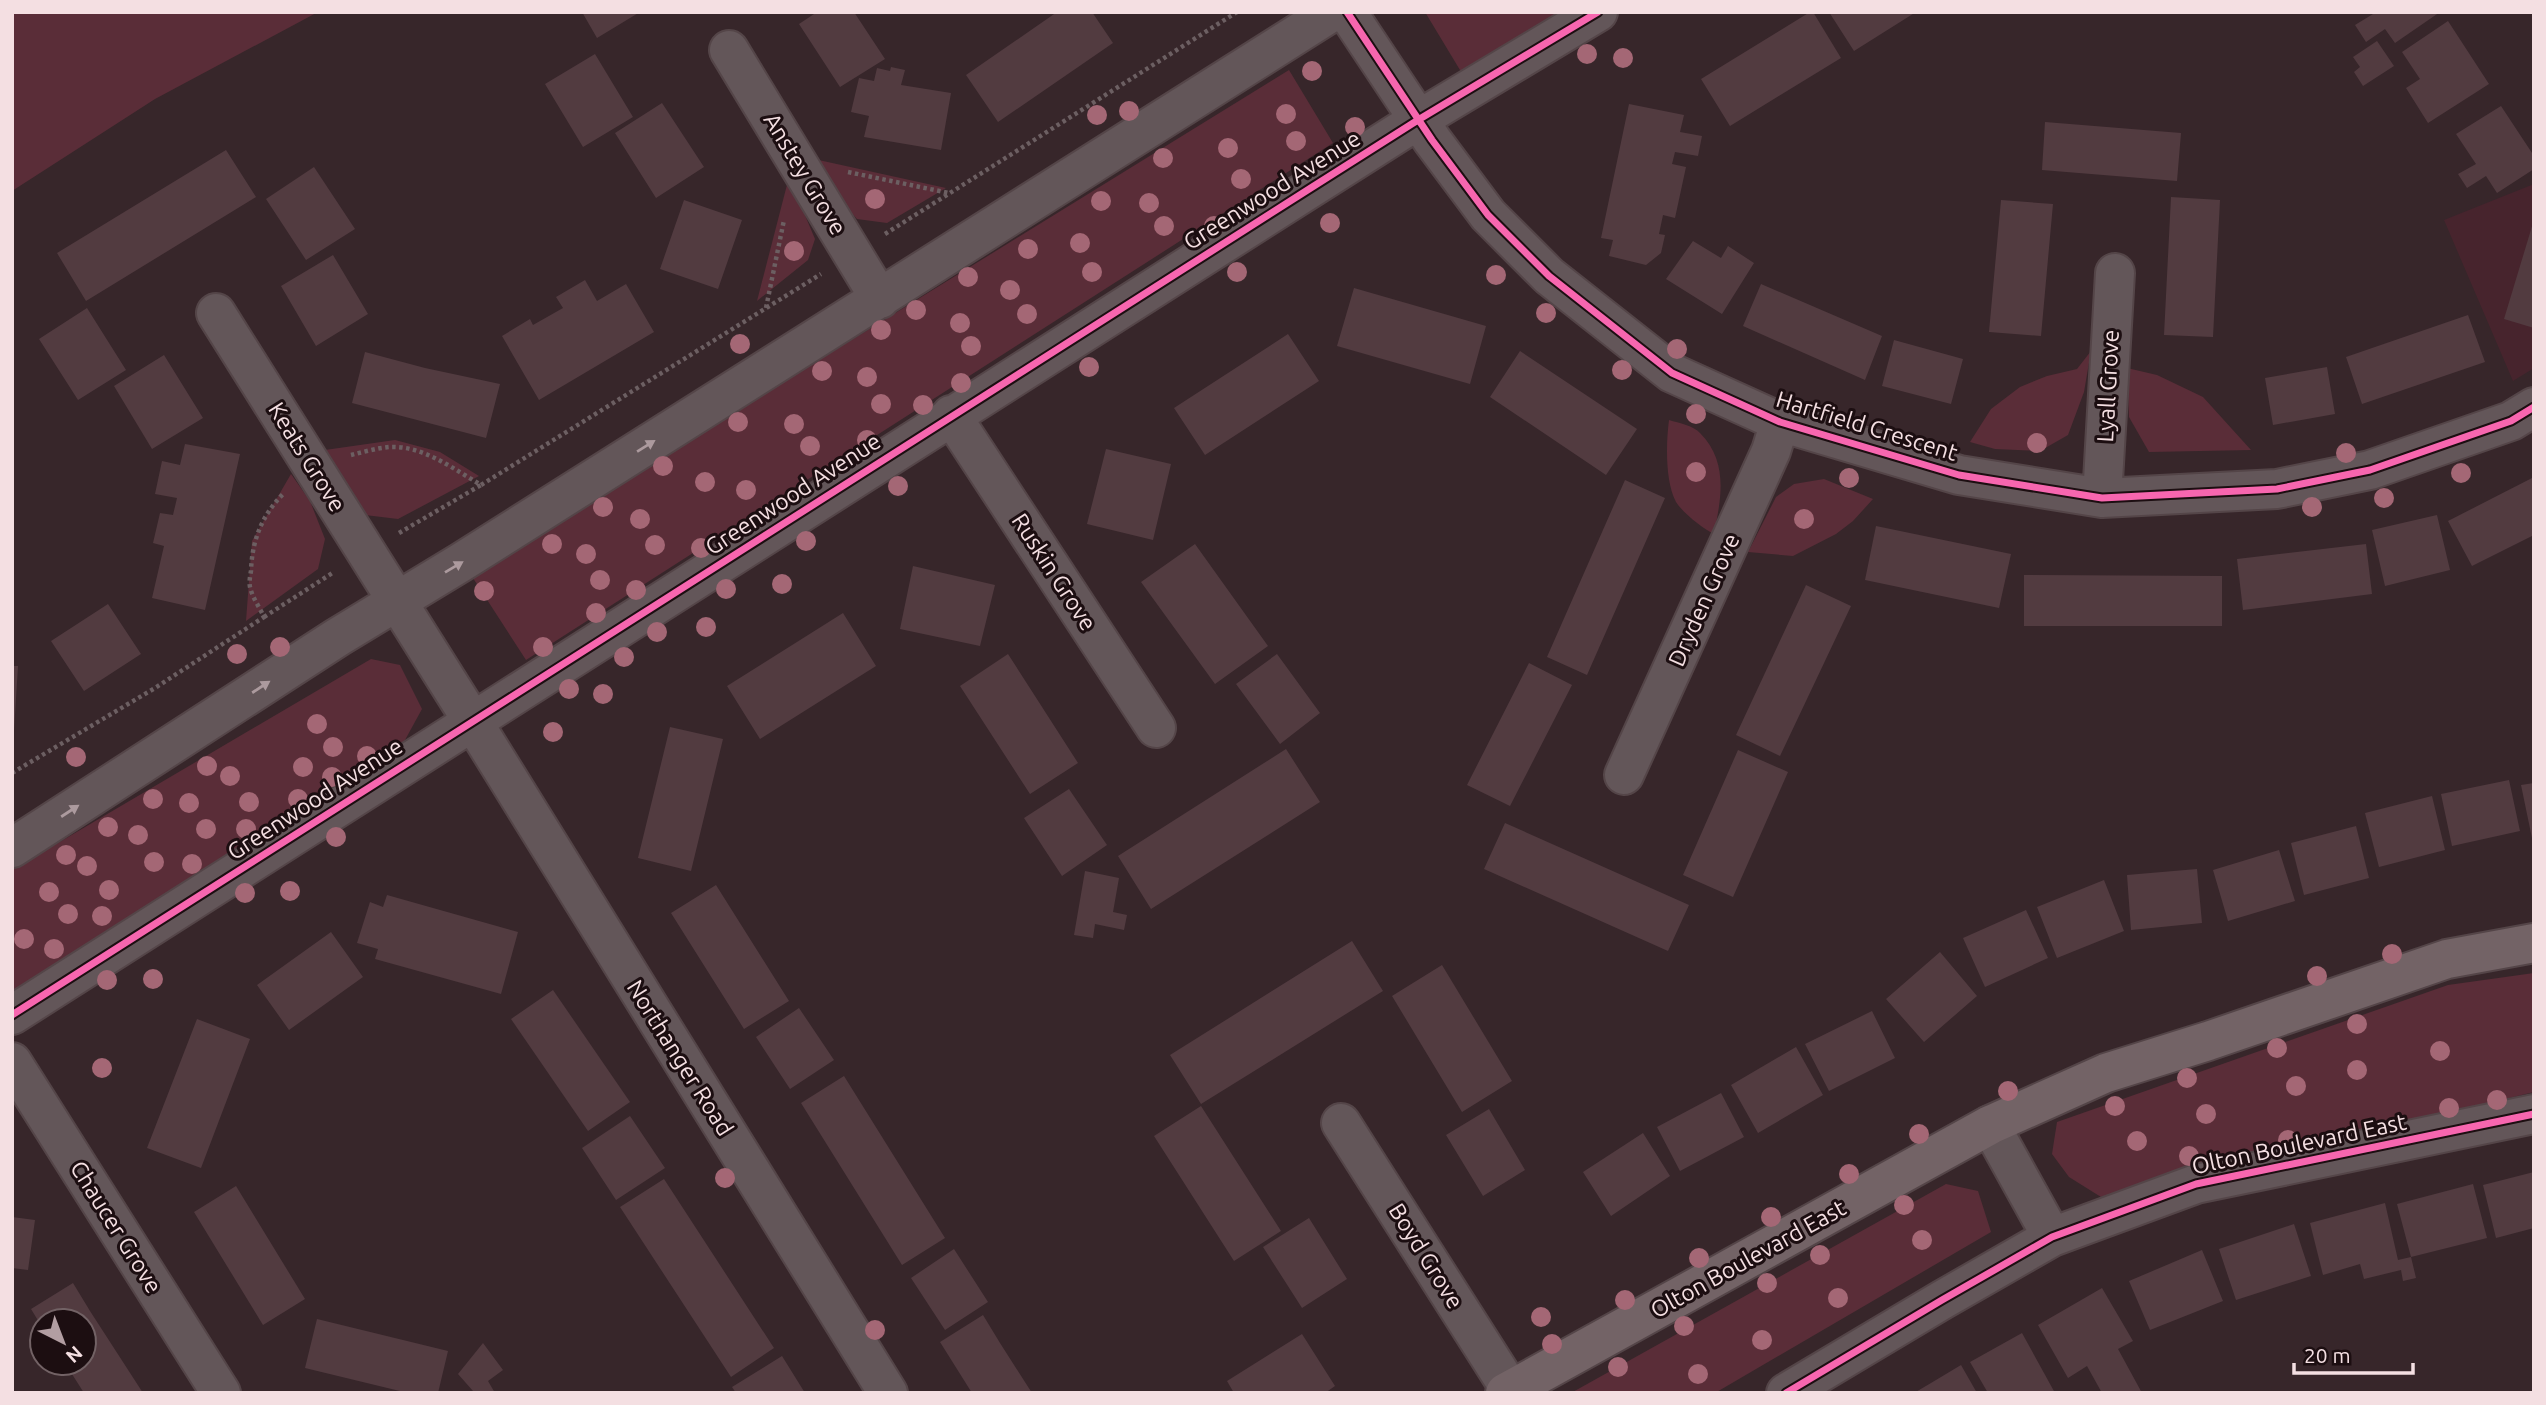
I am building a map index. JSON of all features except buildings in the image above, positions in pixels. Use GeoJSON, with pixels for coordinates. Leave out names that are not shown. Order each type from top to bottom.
{"type":"FeatureCollection","features":[{"type":"Feature","properties":{"kind":"main road","name":"Olton Boulevard East"},"geometry":{"type":"LineString","coordinates":[[1508,1391],[1990,1125],[2106,1073],[2447,959],[2534,943]]}},
{"type":"Feature","properties":{"kind":"street"},"geometry":{"type":"LineString","coordinates":[[12,848],[398,601],[1332,12]]}},
{"type":"Feature","properties":{"kind":"street","name":"Hartfield Crescent"},"geometry":{"type":"LineString","coordinates":[[1347,12],[1418,120],[1488,215],[1549,276],[1672,373],[1780,422],[1959,475],[2102,498],[2277,489],[2370,470],[2511,421],[2534,408]]}},
{"type":"Feature","properties":{"kind":"street","name":"Greenwood Avenue"},"geometry":{"type":"LineString","coordinates":[[12,1014],[951,415],[1418,120],[1598,12]]}},
{"type":"Feature","properties":{"kind":"street","name":"Anstey Grove"},"geometry":{"type":"LineString","coordinates":[[729,50],[880,299]]}},
{"type":"Feature","properties":{"kind":"street","name":"Lyall Grove"},"geometry":{"type":"LineString","coordinates":[[2102,498],[2115,273]]}},
{"type":"Feature","properties":{"kind":"street","name":"Keats Grove"},"geometry":{"type":"LineString","coordinates":[[216,313],[473,722]]}},
{"type":"Feature","properties":{"kind":"street","name":"Ruskin Grove"},"geometry":{"type":"LineString","coordinates":[[951,415],[1156,729]]}},
{"type":"Feature","properties":{"kind":"street","name":"Dryden Grove"},"geometry":{"type":"LineString","coordinates":[[1624,775],[1771,451],[1780,422]]}},
{"type":"Feature","properties":{"kind":"street","name":"Northanger Road"},"geometry":{"type":"LineString","coordinates":[[473,722],[888,1393]]}},
{"type":"Feature","properties":{"kind":"street","name":"Chaucer Grove"},"geometry":{"type":"LineString","coordinates":[[12,1062],[221,1393]]}},
{"type":"Feature","properties":{"kind":"street","name":"Olton Boulevard East"},"geometry":{"type":"LineString","coordinates":[[1786,1393],[2052,1237],[2196,1185],[2534,1114]]}},
{"type":"Feature","properties":{"kind":"street","name":"Boyd Grove"},"geometry":{"type":"LineString","coordinates":[[1341,1123],[1508,1391]]}},
{"type":"Feature","properties":{"kind":"street"},"geometry":{"type":"LineString","coordinates":[[1990,1125],[2052,1237]]}},
{"type":"Feature","properties":{"kind":"path"},"geometry":{"type":"LineString","coordinates":[[12,773],[155,688],[264,617],[250,587],[254,539],[275,502],[297,480],[326,460],[390,447],[410,449],[440,461],[481,485],[1237,12]]}},
{"type":"Feature","properties":{"kind":"shaded area"},"geometry":{"type":"Polygon","coordinates":[[[12,12],[318,12],[155,99],[12,191],[12,12]]]}},
{"type":"Feature","properties":{"kind":"shaded area"},"geometry":{"type":"Polygon","coordinates":[[[1425,12],[1569,12],[1463,75],[1425,12]]]}},
{"type":"Feature","properties":{"kind":"shaded area"},"geometry":{"type":"Polygon","coordinates":[[[1289,70],[1333,143],[526,660],[471,575],[1289,70]]]}},
{"type":"Feature","properties":{"kind":"shaded area"},"geometry":{"type":"Polygon","coordinates":[[[814,159],[946,188],[887,223],[857,219],[834,195],[814,159]]]}},
{"type":"Feature","properties":{"kind":"shaded area"},"geometry":{"type":"Polygon","coordinates":[[[789,177],[815,239],[808,260],[757,301],[789,177]]]}},
{"type":"Feature","properties":{"kind":"shaded area"},"geometry":{"type":"Polygon","coordinates":[[[2534,184],[2534,368],[2513,381],[2444,220],[2534,184]]]}},
{"type":"Feature","properties":{"kind":"shaded area"},"geometry":{"type":"Polygon","coordinates":[[[2091,351],[2084,392],[2068,435],[2040,451],[1995,449],[1970,442],[1991,409],[2020,387],[2047,376],[2077,369],[2091,351]]]}},
{"type":"Feature","properties":{"kind":"shaded area"},"geometry":{"type":"Polygon","coordinates":[[[2127,368],[2157,375],[2203,397],[2251,450],[2149,452],[2129,417],[2127,368]]]}},
{"type":"Feature","properties":{"kind":"shaded area"},"geometry":{"type":"Polygon","coordinates":[[[1669,420],[1697,431],[1709,444],[1715,456],[1721,481],[1714,534],[1683,511],[1672,493],[1667,462],[1669,420]]]}},
{"type":"Feature","properties":{"kind":"shaded area"},"geometry":{"type":"Polygon","coordinates":[[[395,440],[440,452],[479,476],[398,519],[365,515],[325,450],[395,440]]]}},
{"type":"Feature","properties":{"kind":"shaded area"},"geometry":{"type":"Polygon","coordinates":[[[291,474],[310,501],[325,539],[318,569],[246,621],[252,541],[291,474]]]}},
{"type":"Feature","properties":{"kind":"shaded area"},"geometry":{"type":"Polygon","coordinates":[[[1824,479],[1873,499],[1853,521],[1836,534],[1793,556],[1748,552],[1776,497],[1794,484],[1824,479]]]}},
{"type":"Feature","properties":{"kind":"shaded area"},"geometry":{"type":"Polygon","coordinates":[[[371,659],[400,665],[422,709],[405,740],[381,764],[12,1001],[12,870],[371,659]]]}},
{"type":"Feature","properties":{"kind":"shaded area"},"geometry":{"type":"Polygon","coordinates":[[[2534,973],[2534,1092],[2101,1197],[2069,1177],[2052,1154],[2057,1122],[2448,985],[2534,973]]]}},
{"type":"Feature","properties":{"kind":"shaded area"},"geometry":{"type":"Polygon","coordinates":[[[1946,1184],[1978,1191],[1991,1232],[1715,1393],[1571,1393],[1946,1184]]]}},
{"type":"Feature","properties":{"kind":"cycle path"},"geometry":{"type":"LineString","coordinates":[[1347,12],[1432,140],[1488,215],[1549,276],[1672,373],[1780,422],[1959,475],[2102,498],[2277,489],[2370,470],[2511,421],[2534,407]]}},
{"type":"Feature","properties":{"kind":"cycle path"},"geometry":{"type":"LineString","coordinates":[[12,1015],[1418,120],[1598,12]]}},
{"type":"Feature","properties":{"kind":"cycle path"},"geometry":{"type":"LineString","coordinates":[[1786,1393],[2052,1237],[2196,1184],[2534,1114]]}}]}
